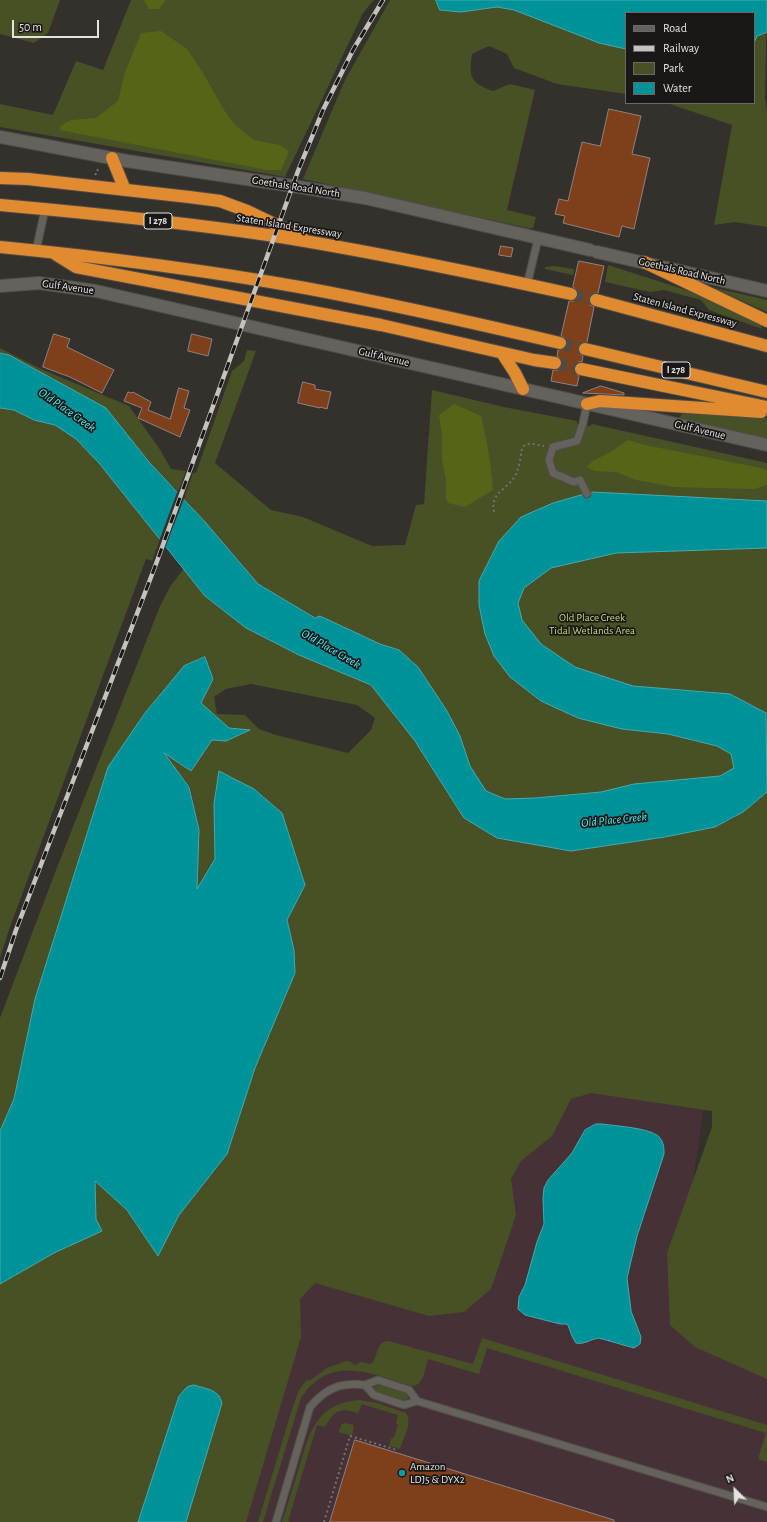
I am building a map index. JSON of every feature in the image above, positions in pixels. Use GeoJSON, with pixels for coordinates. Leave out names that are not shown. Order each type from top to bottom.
{"type":"FeatureCollection","features":[{"type":"Feature","properties":{"kind":"highway"},"geometry":{"type":"LineString","coordinates":[[112,158],[125,190]]}},
{"type":"Feature","properties":{"kind":"highway"},"geometry":{"type":"LineString","coordinates":[[0,178],[23,178],[189,196],[220,201],[247,211],[316,243]]}},
{"type":"Feature","properties":{"kind":"highway","name":"Staten Island Expressway"},"geometry":{"type":"LineString","coordinates":[[0,205],[172,223],[267,235],[398,258],[571,294]]}},
{"type":"Feature","properties":{"kind":"highway"},"geometry":{"type":"LineString","coordinates":[[0,247],[179,268],[306,288],[428,312],[560,343]]}},
{"type":"Feature","properties":{"kind":"highway"},"geometry":{"type":"LineString","coordinates":[[54,253],[76,268],[381,325],[555,363]]}},
{"type":"Feature","properties":{"kind":"highway"},"geometry":{"type":"LineString","coordinates":[[644,262],[767,321]]}},
{"type":"Feature","properties":{"kind":"highway","name":"Staten Island Expressway"},"geometry":{"type":"LineString","coordinates":[[596,300],[767,346]]}},
{"type":"Feature","properties":{"kind":"highway","name":"I 278"},"geometry":{"type":"LineString","coordinates":[[585,349],[767,392]]}},
{"type":"Feature","properties":{"kind":"highway"},"geometry":{"type":"LineString","coordinates":[[502,352],[523,389]]}},
{"type":"Feature","properties":{"kind":"highway"},"geometry":{"type":"LineString","coordinates":[[580,370],[767,406]]}},
{"type":"Feature","properties":{"kind":"highway"},"geometry":{"type":"LineString","coordinates":[[587,404],[600,401],[767,413]]}},
{"type":"Feature","properties":{"kind":"street","name":"Goethals Road North"},"geometry":{"type":"LineString","coordinates":[[0,137],[112,158],[365,198],[767,291]]}},
{"type":"Feature","properties":{"kind":"street","name":"Gulf Avenue"},"geometry":{"type":"LineString","coordinates":[[0,286],[39,283],[80,288],[767,445]]}},
{"type":"Feature","properties":{"kind":"lane"},"geometry":{"type":"LineString","coordinates":[[36,251],[45,209]]}},
{"type":"Feature","properties":{"kind":"lane"},"geometry":{"type":"LineString","coordinates":[[527,285],[538,239]]}},
{"type":"Feature","properties":{"kind":"lane"},"geometry":{"type":"LineString","coordinates":[[587,404],[577,441],[553,447],[549,465],[553,473],[574,482],[580,480],[587,494]]}},
{"type":"Feature","properties":{"kind":"lane"},"geometry":{"type":"LineString","coordinates":[[276,1522],[310,1407],[318,1397],[340,1385],[352,1383],[365,1385],[378,1380],[409,1390],[417,1402]]}},
{"type":"Feature","properties":{"kind":"lane"},"geometry":{"type":"LineString","coordinates":[[365,1385],[374,1395],[404,1405],[417,1402],[767,1507]]}},
{"type":"Feature","properties":{"kind":"path"},"geometry":{"type":"LineString","coordinates":[[494,512],[493,500],[496,494],[509,484],[516,475],[524,445],[528,443],[546,446]]}},
{"type":"Feature","properties":{"kind":"path"},"geometry":{"type":"LineString","coordinates":[[324,1522],[350,1436],[397,1450]]}},
{"type":"Feature","properties":{"kind":"shaded area"},"geometry":{"type":"Polygon","coordinates":[[[540,1075],[704,1107],[672,1320],[767,1358],[767,1522],[225,1522],[299,1266],[540,1075]]]}},
{"type":"Feature","properties":{"kind":"green space"},"geometry":{"type":"Polygon","coordinates":[[[0,0],[60,0],[48,33],[34,43],[0,34],[0,0]]]}},
{"type":"Feature","properties":{"kind":"green space"},"geometry":{"type":"Polygon","coordinates":[[[131,0],[374,0],[363,13],[285,177],[0,127],[0,104],[53,115],[76,61],[103,70],[131,0]]]}},
{"type":"Feature","properties":{"kind":"green space"},"geometry":{"type":"Polygon","coordinates":[[[144,0],[166,0],[159,9],[149,9],[144,0]]]}},
{"type":"Feature","properties":{"kind":"green space"},"geometry":{"type":"Polygon","coordinates":[[[390,0],[767,0],[765,98],[767,112],[767,227],[735,222],[714,225],[732,125],[670,104],[755,104],[755,12],[625,12],[625,94],[557,84],[514,68],[507,54],[489,46],[472,54],[471,74],[475,82],[485,88],[493,91],[510,84],[535,90],[507,210],[536,217],[533,228],[303,179],[345,80],[390,0]]]}},
{"type":"Feature","properties":{"kind":"green space"},"geometry":{"type":"Polygon","coordinates":[[[161,31],[187,49],[203,73],[224,110],[235,125],[254,140],[280,145],[289,151],[281,170],[267,170],[60,130],[60,126],[71,120],[96,118],[118,101],[125,72],[141,33],[161,31]]]}},
{"type":"Feature","properties":{"kind":"green space"},"geometry":{"type":"Polygon","coordinates":[[[608,265],[692,292],[761,325],[762,329],[709,310],[701,300],[664,290],[650,292],[605,282],[608,265]]]}},
{"type":"Feature","properties":{"kind":"green space"},"geometry":{"type":"Polygon","coordinates":[[[554,266],[574,269],[573,275],[545,269],[545,267],[554,266]]]}},
{"type":"Feature","properties":{"kind":"green space"},"geometry":{"type":"Polygon","coordinates":[[[711,287],[767,300],[767,312],[711,287]]]}},
{"type":"Feature","properties":{"kind":"green space"},"geometry":{"type":"Polygon","coordinates":[[[0,348],[41,369],[129,406],[159,448],[171,469],[186,471],[178,492],[149,462],[106,408],[9,355],[0,353],[0,348]]]}},
{"type":"Feature","properties":{"kind":"green space","name":"Old Place Creek Tidal Wetlands Area"},"geometry":{"type":"Polygon","coordinates":[[[247,350],[256,351],[215,463],[271,510],[303,517],[372,546],[405,545],[416,505],[424,504],[432,390],[504,407],[577,421],[577,424],[590,426],[592,424],[767,463],[767,1379],[695,1347],[670,1325],[667,1253],[712,1127],[712,1111],[591,1093],[571,1099],[552,1136],[521,1161],[511,1179],[516,1215],[491,1289],[464,1312],[429,1316],[315,1283],[300,1299],[301,1337],[246,1522],[0,1522],[0,1284],[54,1253],[101,1231],[96,1219],[95,1181],[127,1210],[158,1256],[179,1215],[227,1154],[255,1068],[295,973],[294,950],[287,920],[305,885],[282,813],[254,789],[219,771],[214,804],[215,859],[197,890],[199,830],[190,787],[162,751],[191,771],[212,740],[226,741],[249,730],[229,728],[201,703],[213,679],[205,657],[184,666],[145,713],[108,767],[35,999],[14,1099],[0,1131],[0,1018],[56,870],[160,606],[170,587],[184,568],[205,596],[246,628],[299,655],[371,685],[415,741],[464,818],[497,838],[571,851],[665,837],[715,827],[736,817],[714,780],[629,796],[596,805],[530,811],[500,811],[482,803],[465,779],[455,749],[442,724],[414,680],[414,663],[399,650],[380,644],[320,616],[315,618],[258,584],[184,498],[193,473],[196,473],[232,371],[244,361],[247,350]],[[251,684],[226,689],[214,697],[217,714],[245,715],[259,729],[276,735],[348,753],[371,730],[375,718],[357,705],[251,684]]]}},
{"type":"Feature","properties":{"kind":"green space"},"geometry":{"type":"Polygon","coordinates":[[[454,404],[481,416],[492,480],[493,490],[465,507],[448,503],[446,499],[446,481],[442,459],[442,435],[439,415],[454,404]]]}},
{"type":"Feature","properties":{"kind":"green space"},"geometry":{"type":"Polygon","coordinates":[[[0,408],[14,410],[34,420],[55,425],[76,439],[99,463],[160,539],[152,561],[146,559],[0,958],[0,408]]]}},
{"type":"Feature","properties":{"kind":"green space"},"geometry":{"type":"Polygon","coordinates":[[[682,414],[767,418],[767,442],[678,419],[682,414]]]}},
{"type":"Feature","properties":{"kind":"green space"},"geometry":{"type":"Polygon","coordinates":[[[628,440],[645,445],[761,468],[767,470],[767,485],[754,489],[674,487],[636,480],[616,472],[595,471],[587,467],[593,461],[614,450],[628,440]]]}},
{"type":"Feature","properties":{"kind":"green space"},"geometry":{"type":"Polygon","coordinates":[[[482,1338],[767,1425],[767,1462],[758,1459],[766,1433],[487,1348],[479,1374],[428,1359],[422,1380],[416,1385],[412,1386],[382,1376],[352,1371],[338,1371],[325,1375],[312,1384],[301,1398],[263,1522],[258,1522],[293,1406],[299,1390],[306,1381],[311,1380],[327,1368],[346,1361],[349,1361],[355,1365],[361,1362],[371,1364],[381,1344],[388,1341],[473,1364],[482,1338]]]}},
{"type":"Feature","properties":{"kind":"green space"},"geometry":{"type":"Polygon","coordinates":[[[379,1385],[407,1393],[408,1398],[404,1401],[377,1392],[374,1390],[375,1387],[379,1385]]]}},
{"type":"Feature","properties":{"kind":"green space"},"geometry":{"type":"Polygon","coordinates":[[[359,1400],[377,1403],[406,1413],[408,1417],[408,1426],[400,1449],[389,1446],[398,1425],[396,1423],[398,1415],[362,1404],[358,1413],[346,1410],[334,1414],[325,1427],[317,1425],[288,1521],[291,1522],[282,1522],[307,1443],[317,1422],[333,1407],[344,1402],[359,1400]]]}},
{"type":"Feature","properties":{"kind":"green space"},"geometry":{"type":"Polygon","coordinates":[[[344,1423],[354,1425],[352,1436],[339,1432],[341,1425],[344,1423]]]}},
{"type":"Feature","properties":{"kind":"water"},"geometry":{"type":"Polygon","coordinates":[[[436,0],[767,0],[767,32],[757,36],[755,41],[755,12],[625,12],[625,49],[599,43],[514,10],[497,7],[461,12],[440,10],[436,0]]]}},
{"type":"Feature","properties":{"kind":"water","name":"Old Place Creek"},"geometry":{"type":"Polygon","coordinates":[[[0,353],[9,355],[106,408],[149,462],[206,523],[258,584],[315,618],[320,616],[380,644],[399,650],[418,667],[447,711],[460,736],[470,766],[486,791],[505,799],[601,792],[634,784],[720,776],[734,768],[731,754],[717,746],[668,734],[622,729],[578,718],[541,701],[510,677],[494,656],[485,634],[479,605],[479,581],[499,541],[521,517],[553,503],[593,492],[767,501],[767,548],[616,553],[551,568],[524,588],[518,603],[522,620],[541,644],[575,667],[633,686],[730,694],[766,713],[767,792],[743,812],[715,827],[665,837],[571,851],[497,838],[464,818],[415,741],[371,685],[299,655],[246,628],[205,596],[99,463],[76,439],[55,425],[34,420],[14,410],[0,408],[0,353]]]}},
{"type":"Feature","properties":{"kind":"water"},"geometry":{"type":"Polygon","coordinates":[[[205,657],[213,679],[201,703],[229,728],[250,730],[226,741],[212,740],[191,771],[164,753],[189,787],[199,830],[197,889],[215,859],[214,804],[219,771],[254,789],[282,813],[305,885],[287,920],[294,950],[295,973],[255,1068],[227,1154],[179,1215],[158,1256],[127,1210],[95,1181],[96,1219],[102,1231],[54,1253],[0,1284],[0,1131],[14,1099],[35,999],[108,767],[145,713],[184,666],[205,657]]]}},
{"type":"Feature","properties":{"kind":"water"},"geometry":{"type":"Polygon","coordinates":[[[596,1124],[625,1127],[650,1132],[660,1138],[664,1146],[664,1154],[637,1236],[627,1278],[631,1311],[641,1337],[640,1344],[634,1348],[599,1338],[582,1343],[576,1343],[568,1325],[525,1315],[518,1309],[519,1297],[525,1285],[537,1242],[544,1224],[544,1188],[548,1180],[572,1153],[585,1130],[596,1124]]]}},
{"type":"Feature","properties":{"kind":"water"},"geometry":{"type":"Polygon","coordinates":[[[194,1385],[215,1392],[222,1403],[186,1522],[138,1522],[179,1396],[187,1387],[194,1385]]]}},
{"type":"Feature","properties":{"kind":"pier"},"geometry":{"type":"Polygon","coordinates":[[[178,490],[185,496],[165,548],[159,541],[178,490]]]}},
{"type":"Feature","properties":{"kind":"building"},"geometry":{"type":"Polygon","coordinates":[[[609,109],[641,116],[632,154],[650,158],[634,229],[622,226],[619,237],[563,223],[565,216],[555,214],[559,199],[568,201],[582,142],[600,146],[609,109]]]}},
{"type":"Feature","properties":{"kind":"building"},"geometry":{"type":"Polygon","coordinates":[[[501,246],[513,248],[511,257],[499,255],[501,246]]]}},
{"type":"Feature","properties":{"kind":"building"},"geometry":{"type":"Polygon","coordinates":[[[579,261],[604,266],[598,293],[591,294],[589,298],[590,305],[594,307],[587,342],[580,344],[578,348],[580,354],[583,356],[582,362],[578,362],[574,367],[574,372],[579,376],[577,386],[551,381],[553,370],[558,370],[562,364],[562,360],[557,356],[558,350],[565,348],[567,344],[565,338],[561,336],[569,301],[574,301],[578,296],[578,291],[573,287],[579,261]]]}},
{"type":"Feature","properties":{"kind":"building"},"geometry":{"type":"Polygon","coordinates":[[[54,334],[70,339],[67,347],[114,370],[102,393],[70,377],[43,367],[54,334]]]}},
{"type":"Feature","properties":{"kind":"building"},"geometry":{"type":"Polygon","coordinates":[[[192,334],[212,339],[208,356],[188,351],[192,334]]]}},
{"type":"Feature","properties":{"kind":"building"},"geometry":{"type":"Polygon","coordinates":[[[303,382],[315,385],[315,389],[331,392],[327,409],[298,403],[303,382]]]}},
{"type":"Feature","properties":{"kind":"building"},"geometry":{"type":"Polygon","coordinates":[[[601,386],[624,393],[624,395],[583,393],[601,386]]]}},
{"type":"Feature","properties":{"kind":"building"},"geometry":{"type":"Polygon","coordinates":[[[179,388],[189,391],[184,408],[190,410],[180,437],[138,418],[142,408],[124,401],[128,392],[133,392],[151,402],[148,410],[170,419],[179,388]]]}},
{"type":"Feature","properties":{"kind":"building","name":"Amazon LDJ5 & DYX2"},"geometry":{"type":"Polygon","coordinates":[[[355,1440],[614,1520],[614,1522],[330,1522],[355,1440]]]}},
{"type":"Feature","properties":{"kind":"tunnel"},"geometry":{"type":"LineString","coordinates":[[571,294],[596,300]]}},
{"type":"Feature","properties":{"kind":"tunnel"},"geometry":{"type":"LineString","coordinates":[[560,343],[585,349]]}},
{"type":"Feature","properties":{"kind":"tunnel"},"geometry":{"type":"LineString","coordinates":[[555,363],[581,369]]}},
{"type":"Feature","properties":{"kind":"railway"},"geometry":{"type":"LineString","coordinates":[[0,978],[16,930],[156,564],[298,171],[323,110],[353,50],[383,0]]}},
{"type":"Feature","properties":{"kind":"place","name":"Amazon LDJ5 & DYX2"},"geometry":{"type":"Point","coordinates":[402,1473]}}]}
